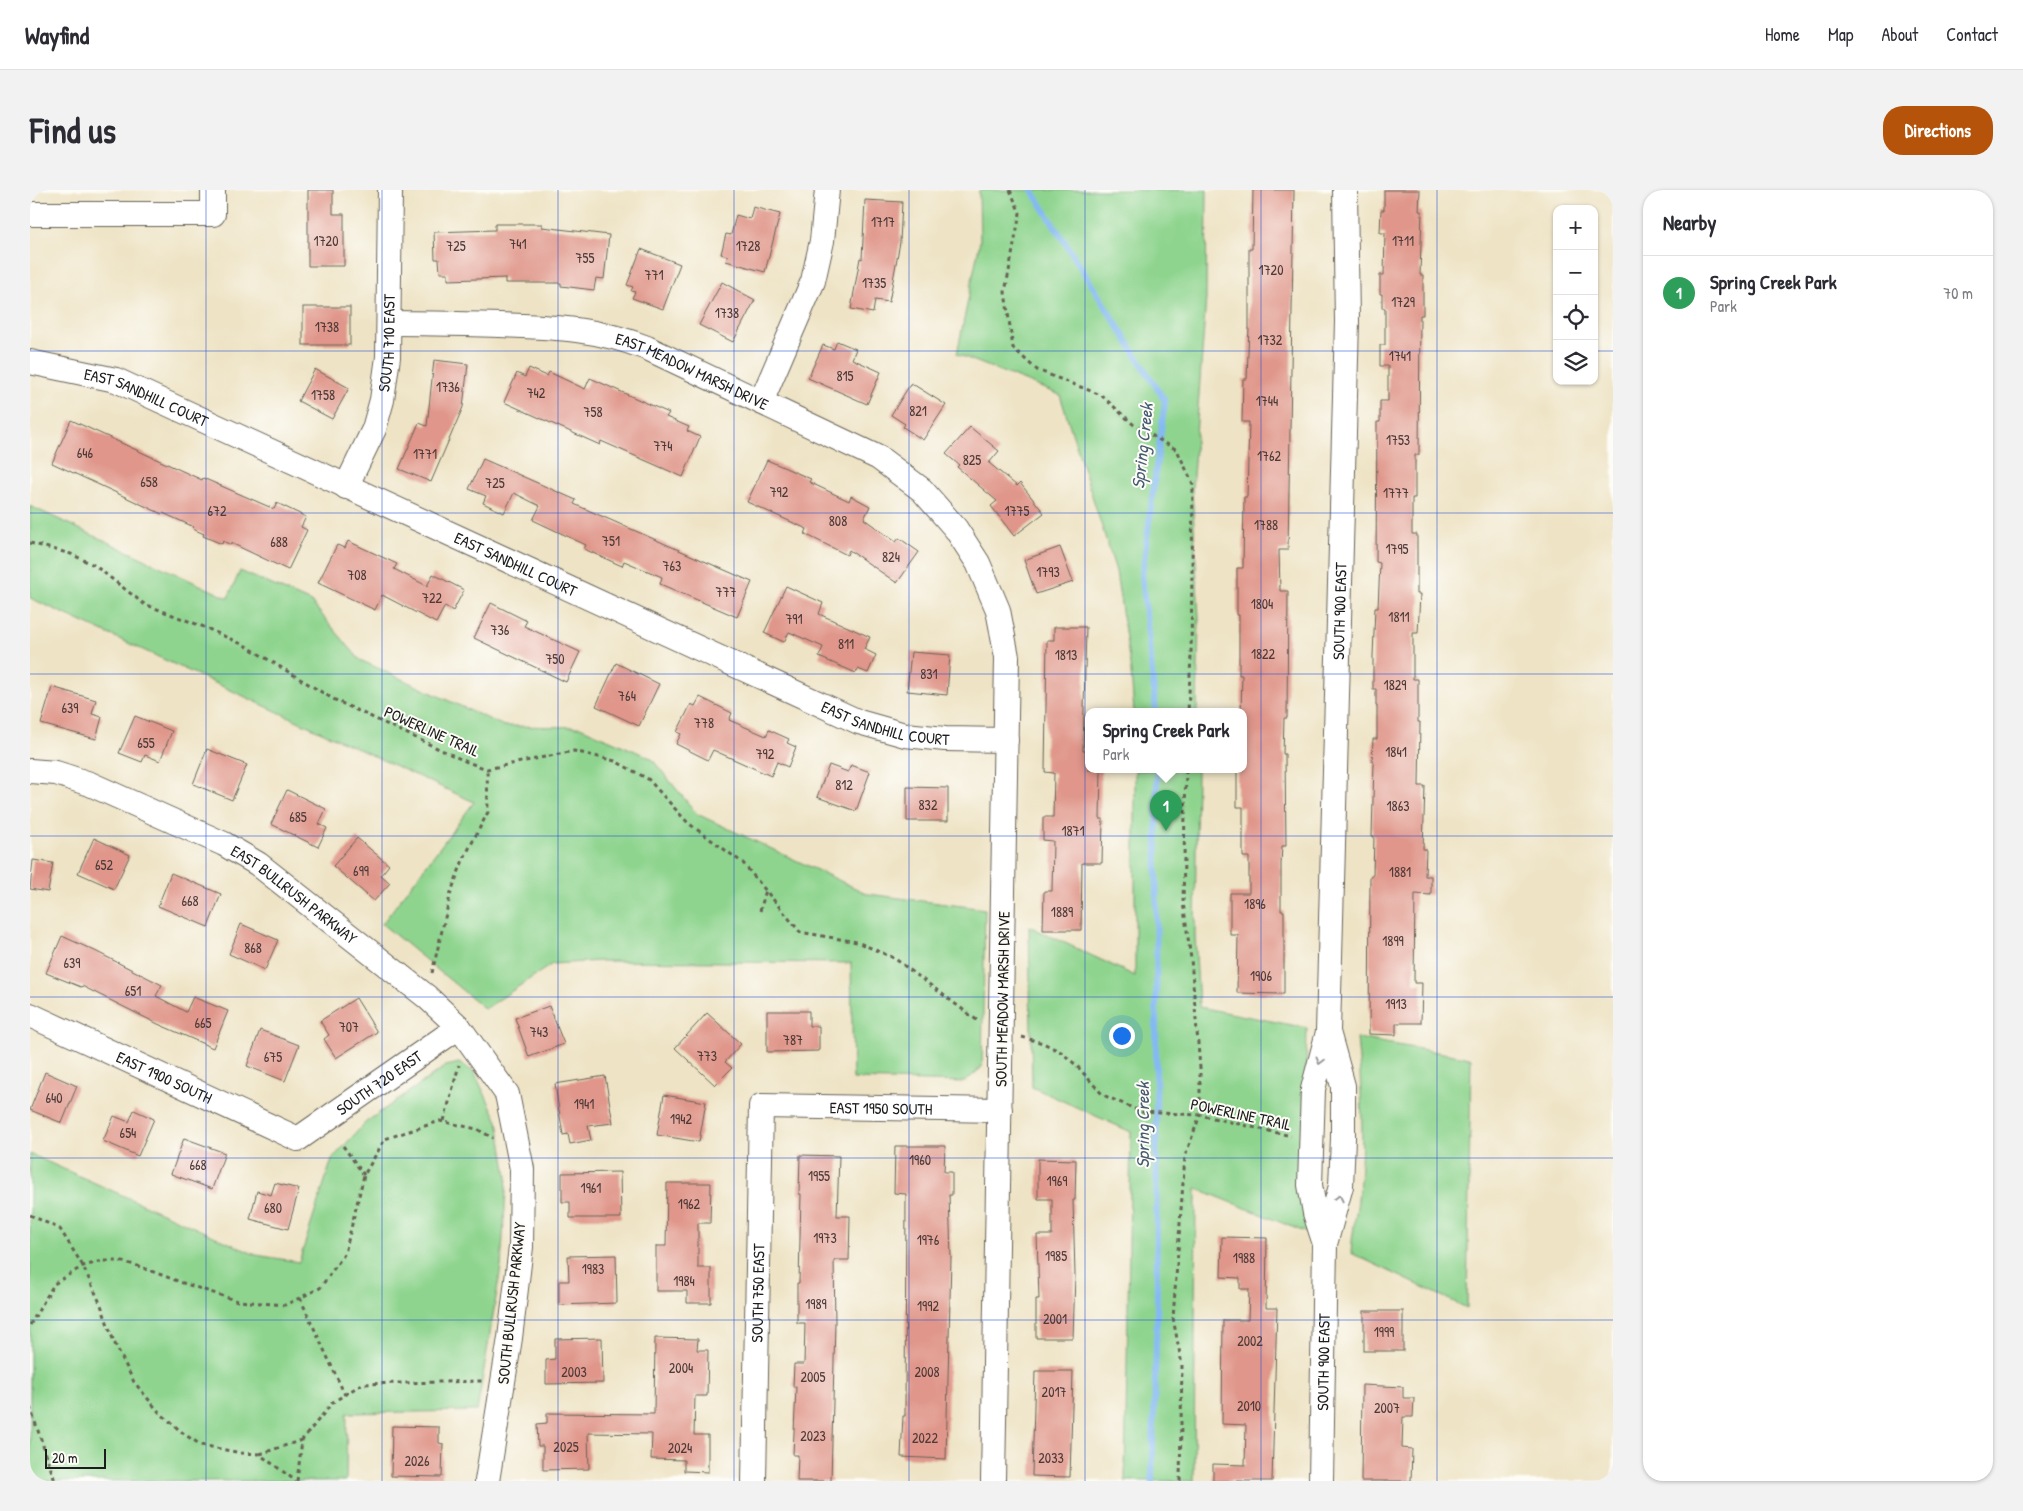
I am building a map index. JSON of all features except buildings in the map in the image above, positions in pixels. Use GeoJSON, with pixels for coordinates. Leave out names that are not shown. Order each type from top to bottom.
{"type":"FeatureCollection","features":[{"type":"Feature","properties":{"kind":"street"},"geometry":{"type":"LineString","coordinates":[[30,214],[213,214],[213,190]]}},
{"type":"Feature","properties":{"kind":"street","name":"SOUTH 710 EAST"},"geometry":{"type":"LineString","coordinates":[[346,487],[376,422],[382,400],[388,357],[390,190]]}},
{"type":"Feature","properties":{"kind":"street"},"geometry":{"type":"LineString","coordinates":[[761,402],[813,281],[822,241],[827,190]]}},
{"type":"Feature","properties":{"kind":"street","name":"SOUTH 900 EAST"},"geometry":{"type":"LineString","coordinates":[[1325,1244],[1315,1213],[1310,1184],[1313,1089],[1328,1032],[1347,321],[1345,190]]}},
{"type":"Feature","properties":{"kind":"street","name":"EAST MEADOW MARSH DRIVE"},"geometry":{"type":"LineString","coordinates":[[389,323],[571,329],[620,337],[879,458],[922,490],[956,529]]}},
{"type":"Feature","properties":{"kind":"street","name":"EAST SANDHILL COURT"},"geometry":{"type":"LineString","coordinates":[[30,362],[116,380],[859,722],[905,735],[946,739],[1006,740]]}},
{"type":"Feature","properties":{"kind":"street","name":"SOUTH MEADOW MARSH DRIVE"},"geometry":{"type":"LineString","coordinates":[[956,529],[978,563],[998,610],[1007,657],[993,1481]]}},
{"type":"Feature","properties":{"kind":"street","name":"EAST BULLRUSH PARKWAY"},"geometry":{"type":"LineString","coordinates":[[30,771],[56,773],[90,784],[224,844],[258,864],[427,997],[459,1027],[507,1094]]}},
{"type":"Feature","properties":{"kind":"street","name":"EAST 1900 SOUTH"},"geometry":{"type":"LineString","coordinates":[[30,1015],[298,1139]]}},
{"type":"Feature","properties":{"kind":"street","name":"SOUTH 720 EAST"},"geometry":{"type":"LineString","coordinates":[[298,1139],[459,1027]]}},
{"type":"Feature","properties":{"kind":"street","name":"SOUTH 900 EAST"},"geometry":{"type":"LineString","coordinates":[[1321,1481],[1325,1244],[1342,1186],[1343,1086],[1328,1032]]}},
{"type":"Feature","properties":{"kind":"street","name":"SOUTH BULLRUSH PARKWAY"},"geometry":{"type":"LineString","coordinates":[[487,1481],[510,1338],[521,1247],[522,1169],[507,1094]]}},
{"type":"Feature","properties":{"kind":"street","name":"EAST 1950 SOUTH"},"geometry":{"type":"LineString","coordinates":[[761,1106],[1000,1110]]}},
{"type":"Feature","properties":{"kind":"street","name":"SOUTH 750 EAST"},"geometry":{"type":"LineString","coordinates":[[754,1481],[761,1106]]}},
{"type":"Feature","properties":{"kind":"path"},"geometry":{"type":"LineString","coordinates":[[1010,190],[1020,213],[1005,292],[1013,348],[1037,370],[1101,395],[1134,425],[1178,450],[1192,484],[1191,656],[1188,708]]}},
{"type":"Feature","properties":{"kind":"path","name":"POWERLINE TRAIL"},"geometry":{"type":"LineString","coordinates":[[30,543],[71,554],[94,565],[144,604],[204,627],[246,646],[333,698],[467,762],[487,769],[574,751],[615,761],[648,779],[688,823],[744,863],[800,932],[857,942],[894,958],[980,1022]]}},
{"type":"Feature","properties":{"kind":"path"},"geometry":{"type":"LineString","coordinates":[[432,972],[451,892],[463,860],[488,812],[487,769]]}},
{"type":"Feature","properties":{"kind":"path"},"geometry":{"type":"LineString","coordinates":[[1180,1481],[1182,1365],[1172,1318],[1185,1156],[1200,1115],[1200,1068],[1191,959],[1183,902],[1186,773]]}},
{"type":"Feature","properties":{"kind":"path"},"geometry":{"type":"LineString","coordinates":[[760,911],[766,890]]}},
{"type":"Feature","properties":{"kind":"path","name":"POWERLINE TRAIL"},"geometry":{"type":"LineString","coordinates":[[1020,1036],[1043,1043],[1060,1052],[1076,1065],[1103,1095],[1142,1112],[1200,1115],[1292,1137]]}},
{"type":"Feature","properties":{"kind":"path"},"geometry":{"type":"LineString","coordinates":[[444,1122],[459,1063]]}},
{"type":"Feature","properties":{"kind":"path"},"geometry":{"type":"LineString","coordinates":[[30,1326],[54,1284],[83,1266],[119,1261],[135,1264],[183,1283],[238,1301],[285,1305],[320,1288],[345,1253],[364,1175],[385,1139],[440,1121],[477,1129],[498,1140]]}},
{"type":"Feature","properties":{"kind":"path"},"geometry":{"type":"LineString","coordinates":[[343,1146],[364,1175]]}},
{"type":"Feature","properties":{"kind":"path"},"geometry":{"type":"LineString","coordinates":[[30,1215],[60,1229],[83,1266],[101,1305],[114,1342],[134,1382],[159,1412],[184,1434],[201,1445],[241,1453],[260,1454],[302,1440]]}},
{"type":"Feature","properties":{"kind":"path"},"geometry":{"type":"LineString","coordinates":[[300,1298],[345,1395]]}},
{"type":"Feature","properties":{"kind":"path"},"geometry":{"type":"LineString","coordinates":[[260,1454],[296,1481],[302,1440],[333,1402],[362,1384],[482,1381]]}},
{"type":"Feature","properties":{"kind":"path"},"geometry":{"type":"LineString","coordinates":[[30,1407],[55,1481]]}},
{"type":"Feature","properties":{"kind":"green space"},"geometry":{"type":"Polygon","coordinates":[[[979,190],[1207,190],[1206,298],[1192,490],[1199,618],[1197,708],[1134,708],[1131,672],[1116,571],[1060,395],[957,354],[980,241],[979,190]]]}},
{"type":"Feature","properties":{"kind":"green space"},"geometry":{"type":"Polygon","coordinates":[[[30,506],[228,598],[240,571],[311,602],[360,660],[504,726],[580,727],[651,758],[697,814],[868,894],[985,909],[982,1067],[965,1082],[853,1079],[851,963],[600,961],[552,964],[485,1009],[382,924],[474,802],[30,598],[30,506]]]}},
{"type":"Feature","properties":{"kind":"green space"},"geometry":{"type":"Polygon","coordinates":[[[1135,773],[1197,773],[1195,935],[1199,1007],[1307,1028],[1303,1200],[1307,1233],[1196,1188],[1194,1481],[1125,1481],[1131,1132],[1032,1087],[1029,926],[1135,976],[1135,773]]]}},
{"type":"Feature","properties":{"kind":"green space"},"geometry":{"type":"Polygon","coordinates":[[[1357,1038],[1471,1058],[1467,1308],[1351,1253],[1362,1153],[1361,1095],[1357,1038]]]}},
{"type":"Feature","properties":{"kind":"green space"},"geometry":{"type":"Polygon","coordinates":[[[459,1063],[474,1072],[498,1121],[507,1176],[501,1267],[477,1411],[347,1414],[346,1481],[30,1481],[30,1154],[256,1255],[299,1262],[332,1159],[366,1122],[446,1066],[459,1063]]]}},
{"type":"Feature","properties":{"kind":"waterway","name":"Spring Creek"},"geometry":{"type":"LineString","coordinates":[[1032,190],[1165,401],[1142,575],[1156,708]]}},
{"type":"Feature","properties":{"kind":"waterway","name":"Spring Creek"},"geometry":{"type":"LineString","coordinates":[[1152,1481],[1157,1312],[1157,773]]}},
{"type":"Feature","properties":{"kind":"place","name":"Spring Creek Park"},"geometry":{"type":"Point","coordinates":[1166,831]}}]}
